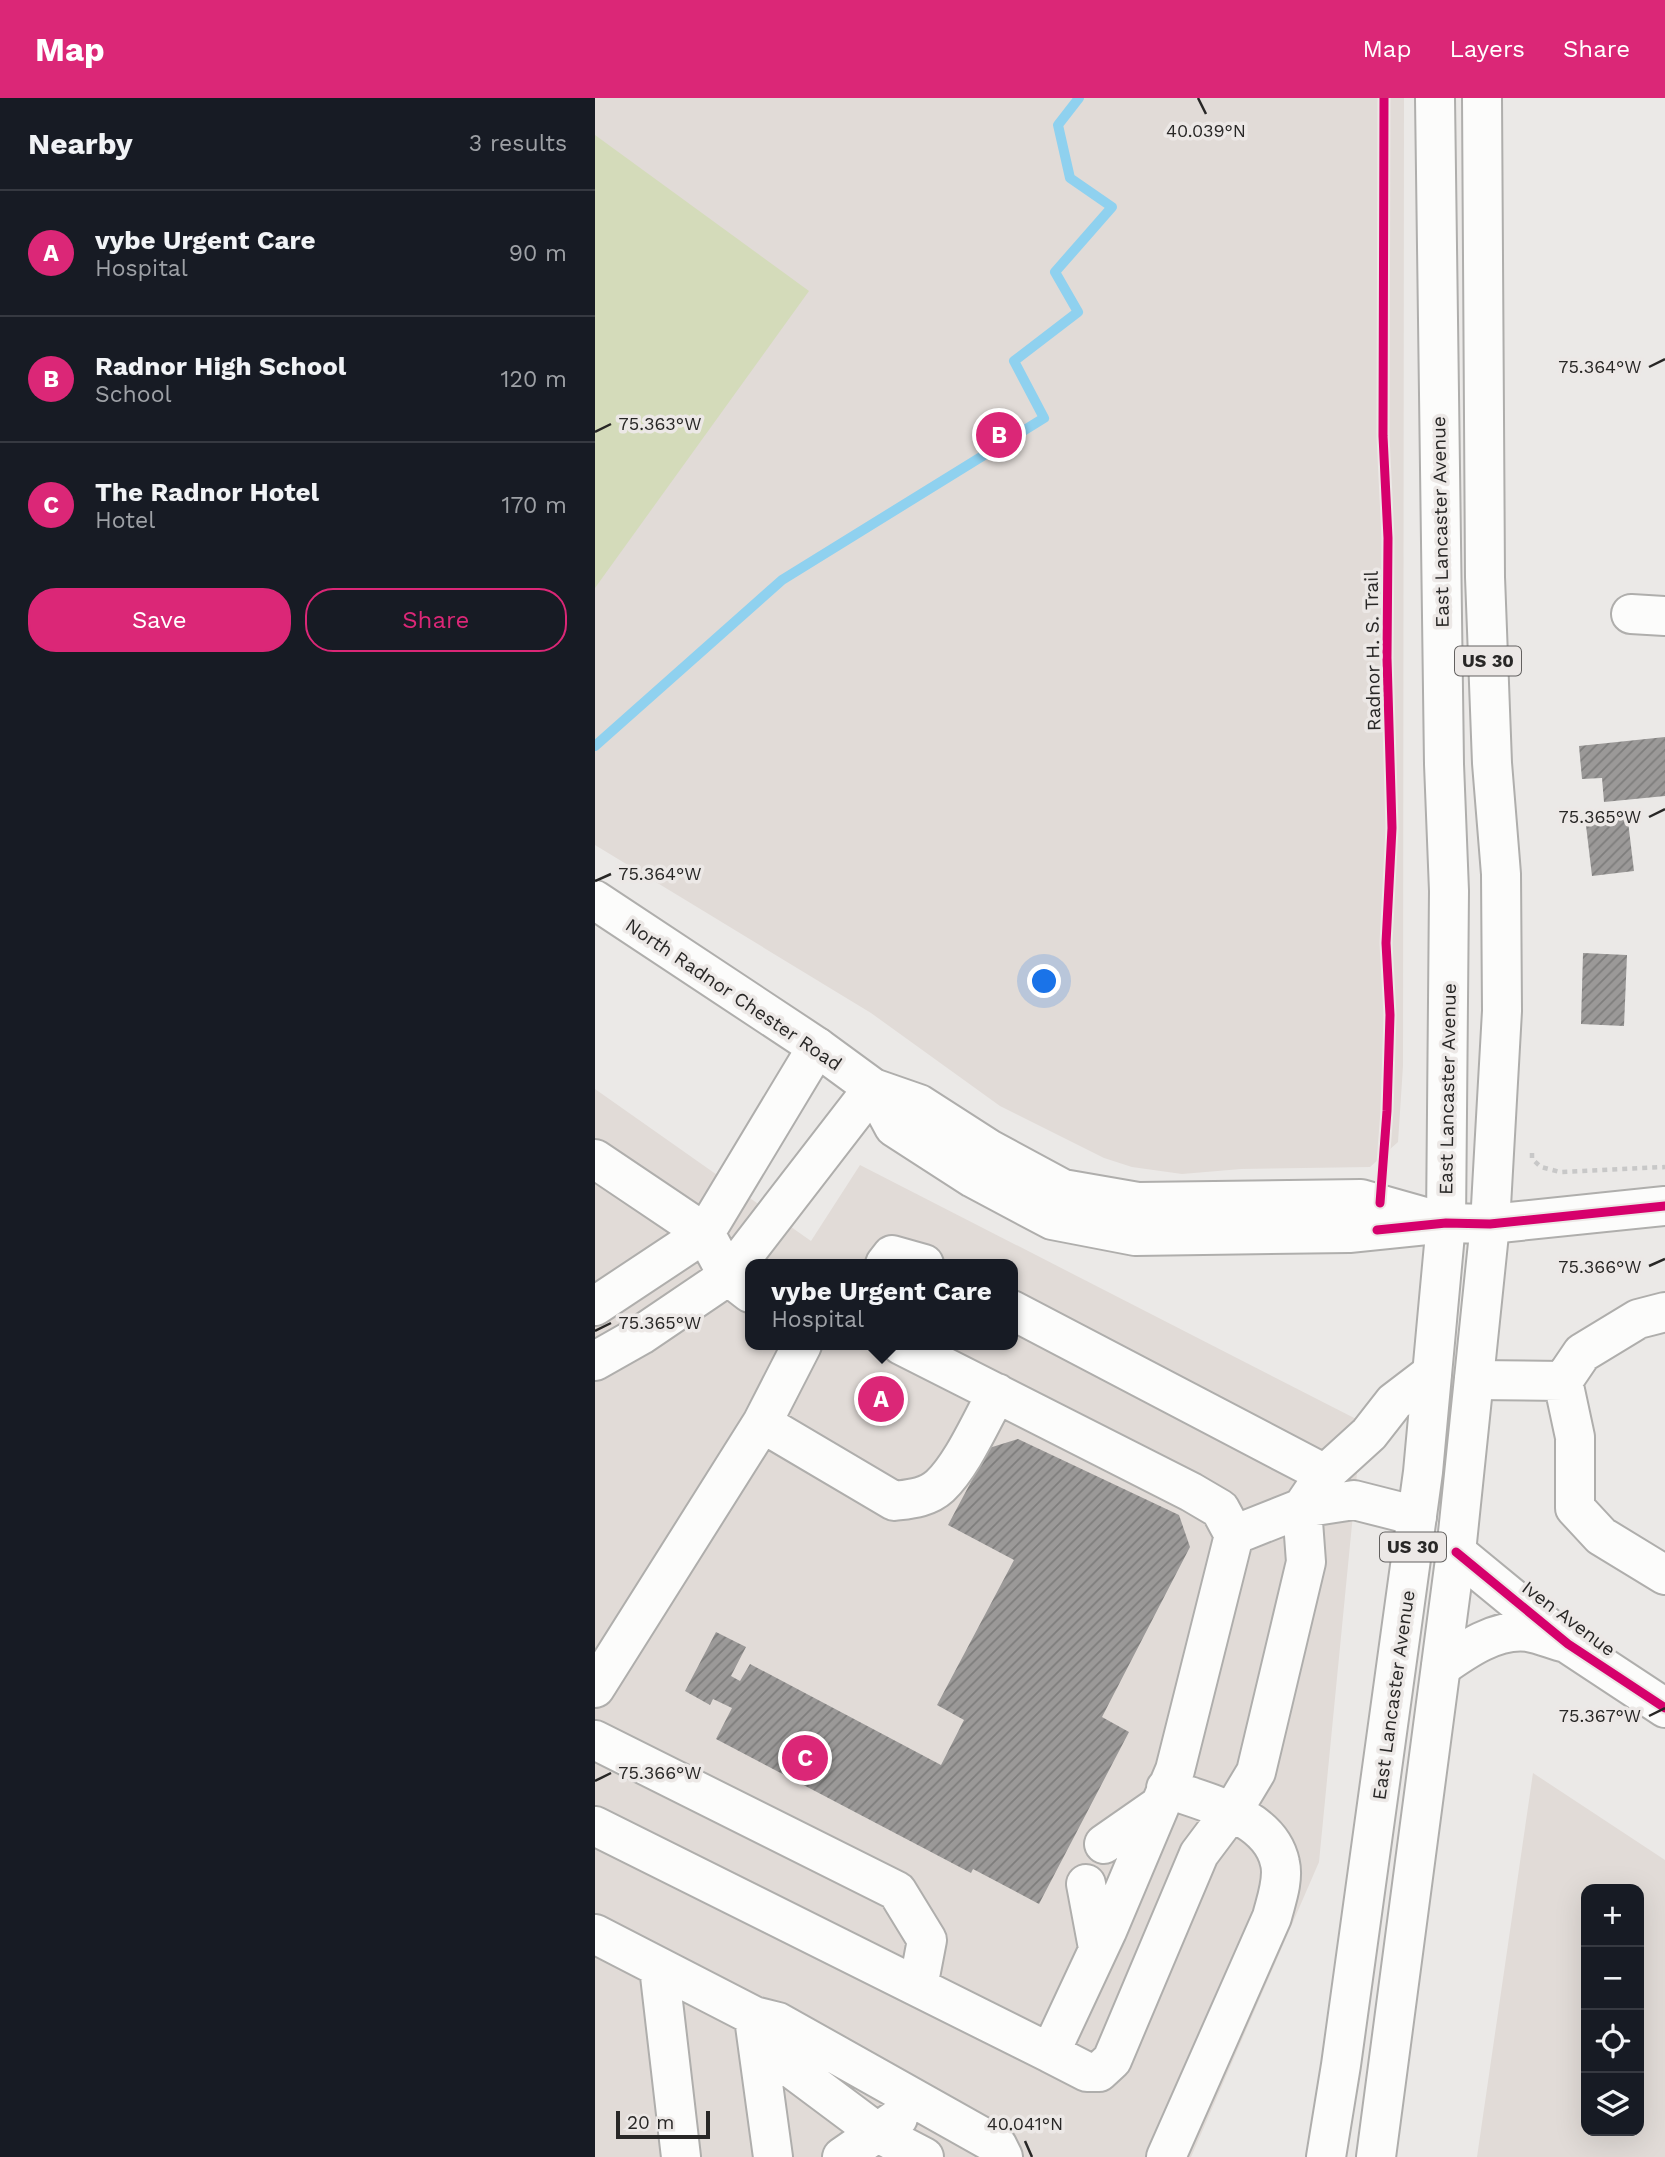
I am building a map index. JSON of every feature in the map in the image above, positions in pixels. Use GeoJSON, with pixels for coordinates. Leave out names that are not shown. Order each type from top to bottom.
{"type":"FeatureCollection","features":[{"type":"Feature","properties":{"kind":"main road","name":"East Lancaster Avenue"},"geometry":{"type":"LineString","coordinates":[[1326,2157],[1417,1516],[1446,1223],[1449,891],[1443,736],[1434,98]]}},
{"type":"Feature","properties":{"kind":"main road","name":"US 30"},"geometry":{"type":"LineString","coordinates":[[1376,2157],[1456,1552],[1490,1224],[1502,1011],[1501,874],[1492,763],[1485,577],[1482,98]]}},
{"type":"Feature","properties":{"kind":"main road","name":"North Radnor Chester Road"},"geometry":{"type":"LineString","coordinates":[[595,900],[817,1047],[873,1088],[919,1104],[989,1149],[1063,1189],[1138,1202],[1361,1199],[1446,1223],[1490,1224],[1665,1206]]}},
{"type":"Feature","properties":{"kind":"main road"},"geometry":{"type":"LineString","coordinates":[[595,1306],[705,1233],[817,1047]]}},
{"type":"Feature","properties":{"kind":"main road"},"geometry":{"type":"LineString","coordinates":[[757,1259],[873,1088]]}},
{"type":"Feature","properties":{"kind":"main road"},"geometry":{"type":"LineString","coordinates":[[595,1159],[705,1233],[739,1285],[595,1361]]}},
{"type":"Feature","properties":{"kind":"main road"},"geometry":{"type":"LineString","coordinates":[[1665,1312],[1638,1319],[1582,1353],[1563,1381],[1575,1437],[1575,1508],[1601,1536],[1665,1575]]}},
{"type":"Feature","properties":{"kind":"main road"},"geometry":{"type":"LineString","coordinates":[[1018,1313],[1325,1474]]}},
{"type":"Feature","properties":{"kind":"main road"},"geometry":{"type":"LineString","coordinates":[[595,1688],[761,1423],[799,1350]]}},
{"type":"Feature","properties":{"kind":"main road"},"geometry":{"type":"LineString","coordinates":[[911,1350],[1220,1509],[1234,1535],[1175,1770],[1050,2053]]}},
{"type":"Feature","properties":{"kind":"main road"},"geometry":{"type":"LineString","coordinates":[[595,1826],[1087,2072],[1099,2072],[1112,2060],[1199,1854],[1257,1772],[1306,1562],[1302,1508],[1325,1474],[1369,1434],[1394,1402],[1432,1373]]}},
{"type":"Feature","properties":{"kind":"main road"},"geometry":{"type":"LineString","coordinates":[[1474,1380],[1563,1381]]}},
{"type":"Feature","properties":{"kind":"main road"},"geometry":{"type":"LineString","coordinates":[[761,1423],[894,1501],[918,1498],[939,1488],[956,1465],[997,1393]]}},
{"type":"Feature","properties":{"kind":"main road"},"geometry":{"type":"LineString","coordinates":[[1234,1535],[1302,1508],[1354,1500],[1417,1516]]}},
{"type":"Feature","properties":{"kind":"main road","name":"Iven Avenue"},"geometry":{"type":"LineString","coordinates":[[1456,1552],[1568,1644],[1665,1707]]}},
{"type":"Feature","properties":{"kind":"main road","name":"Iven Avenue"},"geometry":{"type":"LineString","coordinates":[[1441,1667],[1462,1652],[1506,1633],[1528,1632],[1568,1644]]}},
{"type":"Feature","properties":{"kind":"main road"},"geometry":{"type":"LineString","coordinates":[[595,1740],[897,1891],[927,1941],[918,1987]]}},
{"type":"Feature","properties":{"kind":"main road"},"geometry":{"type":"LineString","coordinates":[[1163,1797],[1231,1812],[1259,1828],[1280,1863],[1281,1880],[1272,1917],[1166,2157]]}},
{"type":"Feature","properties":{"kind":"main road"},"geometry":{"type":"LineString","coordinates":[[1104,1844],[1163,1797]]}},
{"type":"Feature","properties":{"kind":"main road"},"geometry":{"type":"LineString","coordinates":[[1086,1884],[1098,1948]]}},
{"type":"Feature","properties":{"kind":"main road"},"geometry":{"type":"LineString","coordinates":[[595,1934],[754,2016],[778,2022],[997,2145],[1003,2157]]}},
{"type":"Feature","properties":{"kind":"main road"},"geometry":{"type":"LineString","coordinates":[[659,1967],[681,2157]]}},
{"type":"Feature","properties":{"kind":"main road"},"geometry":{"type":"LineString","coordinates":[[754,2016],[795,2071],[878,2133],[923,2157]]}},
{"type":"Feature","properties":{"kind":"main road"},"geometry":{"type":"LineString","coordinates":[[754,2016],[773,2157]]}},
{"type":"Feature","properties":{"kind":"main road"},"geometry":{"type":"LineString","coordinates":[[842,2157],[921,2102]]}},
{"type":"Feature","properties":{"kind":"path"},"geometry":{"type":"LineString","coordinates":[[1532,1150],[1532,1159],[1541,1167],[1560,1172],[1665,1167]]}},
{"type":"Feature","properties":{"kind":"shaded area"},"geometry":{"type":"Polygon","coordinates":[[[595,98],[1404,98],[1403,1066],[1398,1142],[1370,1167],[1241,1169],[1182,1174],[1132,1167],[1104,1158],[1000,1106],[871,1013],[595,845],[595,98]]]}},
{"type":"Feature","properties":{"kind":"shaded area"},"geometry":{"type":"Polygon","coordinates":[[[595,1089],[811,1241],[860,1165],[1362,1422],[1319,1862],[1191,2157],[595,2157],[595,1089]]]}},
{"type":"Feature","properties":{"kind":"shaded area"},"geometry":{"type":"Polygon","coordinates":[[[1533,1773],[1665,1860],[1665,2157],[1477,2157],[1533,1773]]]}},
{"type":"Feature","properties":{"kind":"green space"},"geometry":{"type":"Polygon","coordinates":[[[595,135],[809,291],[595,588],[595,135]]]}},
{"type":"Feature","properties":{"kind":"building"},"geometry":{"type":"Polygon","coordinates":[[[1665,737],[1665,796],[1604,802],[1602,778],[1582,779],[1579,746],[1665,737]]]}},
{"type":"Feature","properties":{"kind":"building"},"geometry":{"type":"Polygon","coordinates":[[[1627,813],[1634,871],[1592,876],[1585,817],[1627,813]]]}},
{"type":"Feature","properties":{"kind":"building"},"geometry":{"type":"Polygon","coordinates":[[[1583,953],[1627,955],[1624,1026],[1581,1024],[1583,953]]]}},
{"type":"Feature","properties":{"kind":"building"},"geometry":{"type":"Polygon","coordinates":[[[1018,1439],[1179,1515],[1190,1547],[1102,1717],[1129,1732],[1039,1904],[973,1869],[971,1873],[716,1739],[732,1708],[713,1699],[710,1705],[685,1691],[716,1632],[746,1647],[731,1676],[740,1681],[750,1664],[941,1765],[964,1720],[937,1705],[1014,1560],[948,1525],[989,1448],[1018,1439]]]}},
{"type":"Feature","properties":{"kind":"waterway"},"geometry":{"type":"LineString","coordinates":[[595,746],[782,580],[1044,418],[1014,361],[1078,312],[1055,272],[1112,207],[1070,178],[1058,125],[1079,98]]}},
{"type":"Feature","properties":{"kind":"cycle path","name":"Radnor H. S. Trail"},"geometry":{"type":"LineString","coordinates":[[1380,1203],[1387,1111],[1390,1015],[1386,943],[1392,828],[1387,658],[1388,538],[1383,436],[1384,98]]}},
{"type":"Feature","properties":{"kind":"cycle path"},"geometry":{"type":"LineString","coordinates":[[1377,1230],[1446,1223],[1490,1224],[1665,1206]]}},
{"type":"Feature","properties":{"kind":"cycle path"},"geometry":{"type":"LineString","coordinates":[[1456,1552],[1568,1644],[1665,1708]]}},
{"type":"Feature","properties":{"kind":"place","name":"Radnor High School"},"geometry":{"type":"Point","coordinates":[999,435]}},
{"type":"Feature","properties":{"kind":"place","name":"vybe Urgent Care"},"geometry":{"type":"Point","coordinates":[881,1399]}},
{"type":"Feature","properties":{"kind":"place","name":"The Radnor Hotel"},"geometry":{"type":"Point","coordinates":[805,1758]}}]}
